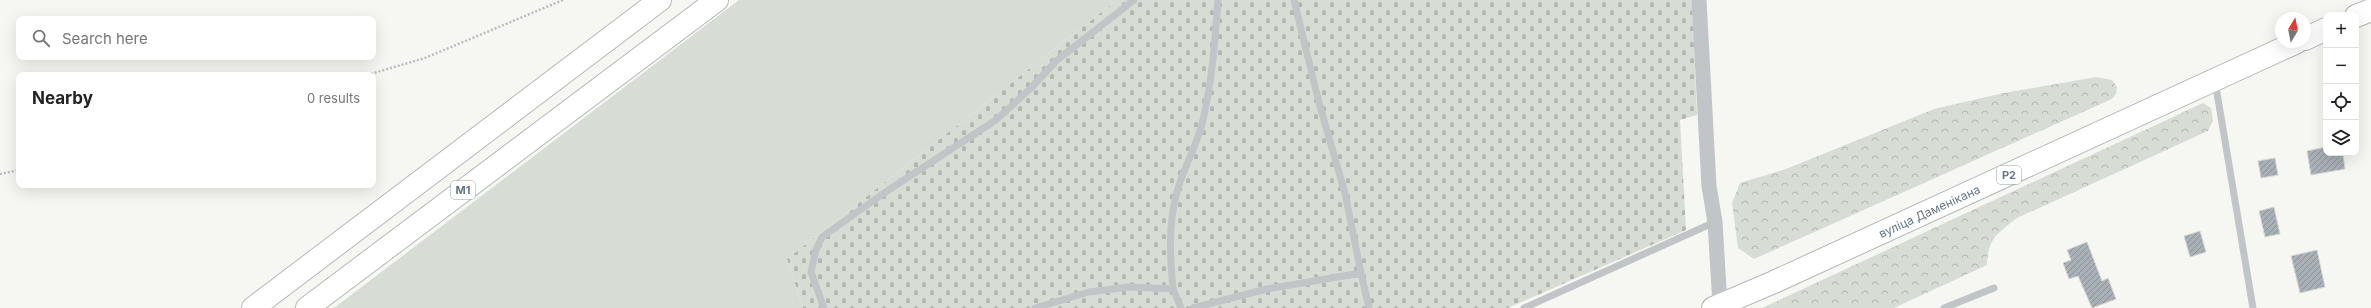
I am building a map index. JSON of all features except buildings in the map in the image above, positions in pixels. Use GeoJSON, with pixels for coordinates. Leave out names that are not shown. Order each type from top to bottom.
{"type":"FeatureCollection","features":[{"type":"Feature","properties":{"kind":"main road"},"geometry":{"type":"LineString","coordinates":[[253,308],[660,0]]}},
{"type":"Feature","properties":{"kind":"main road","name":"М1"},"geometry":{"type":"LineString","coordinates":[[307,308],[717,0]]}},
{"type":"Feature","properties":{"kind":"main road"},"geometry":{"type":"LineString","coordinates":[[2359,15],[2371,10]]}},
{"type":"Feature","properties":{"kind":"main road"},"geometry":{"type":"LineString","coordinates":[[2311,36],[2323,30]]}},
{"type":"Feature","properties":{"kind":"main road","name":"вуліца Даменікана"},"geometry":{"type":"LineString","coordinates":[[1717,306],[1774,282],[2284,48]]}},
{"type":"Feature","properties":{"kind":"street"},"geometry":{"type":"LineString","coordinates":[[1699,0],[1709,186],[1715,222],[1717,306]]}},
{"type":"Feature","properties":{"kind":"lane"},"geometry":{"type":"LineString","coordinates":[[824,308],[811,272],[816,250],[822,237],[887,191],[996,120],[1056,61],[1134,0]]}},
{"type":"Feature","properties":{"kind":"lane"},"geometry":{"type":"LineString","coordinates":[[1181,308],[1173,289],[1170,255],[1171,224],[1177,193],[1202,125],[1213,68],[1218,0]]}},
{"type":"Feature","properties":{"kind":"lane"},"geometry":{"type":"LineString","coordinates":[[1294,0],[1319,103],[1346,193],[1369,308]]}},
{"type":"Feature","properties":{"kind":"lane"},"geometry":{"type":"LineString","coordinates":[[2214,79],[2253,308]]}},
{"type":"Feature","properties":{"kind":"lane"},"geometry":{"type":"LineString","coordinates":[[1524,308],[1715,222]]}},
{"type":"Feature","properties":{"kind":"lane"},"geometry":{"type":"LineString","coordinates":[[1193,308],[1267,289],[1361,273]]}},
{"type":"Feature","properties":{"kind":"lane"},"geometry":{"type":"LineString","coordinates":[[1035,308],[1089,292],[1109,289],[1129,287],[1173,289]]}},
{"type":"Feature","properties":{"kind":"lane"},"geometry":{"type":"LineString","coordinates":[[1944,308],[1994,288]]}},
{"type":"Feature","properties":{"kind":"path"},"geometry":{"type":"LineString","coordinates":[[376,72],[425,58],[563,0]]}},
{"type":"Feature","properties":{"kind":"path"},"geometry":{"type":"LineString","coordinates":[[0,174],[16,171]]}},
{"type":"Feature","properties":{"kind":"green space"},"geometry":{"type":"Polygon","coordinates":[[[739,0],[1117,0],[787,259],[803,308],[334,308],[739,0]]]}},
{"type":"Feature","properties":{"kind":"green space"},"geometry":{"type":"Polygon","coordinates":[[[1117,0],[1692,0],[1697,115],[1680,120],[1686,230],[1508,308],[803,308],[787,259],[1117,0]]]}},
{"type":"Feature","properties":{"kind":"green space"},"geometry":{"type":"Polygon","coordinates":[[[2096,77],[2112,80],[2117,87],[2116,94],[2112,99],[1754,259],[1738,248],[1732,203],[1740,183],[1786,169],[1934,109],[2004,93],[2096,77]]]}},
{"type":"Feature","properties":{"kind":"green space"},"geometry":{"type":"Polygon","coordinates":[[[2203,103],[2211,108],[2213,120],[2208,131],[2017,218],[1995,237],[1989,249],[1987,265],[1894,308],[1762,308],[2203,103]]]}}]}
